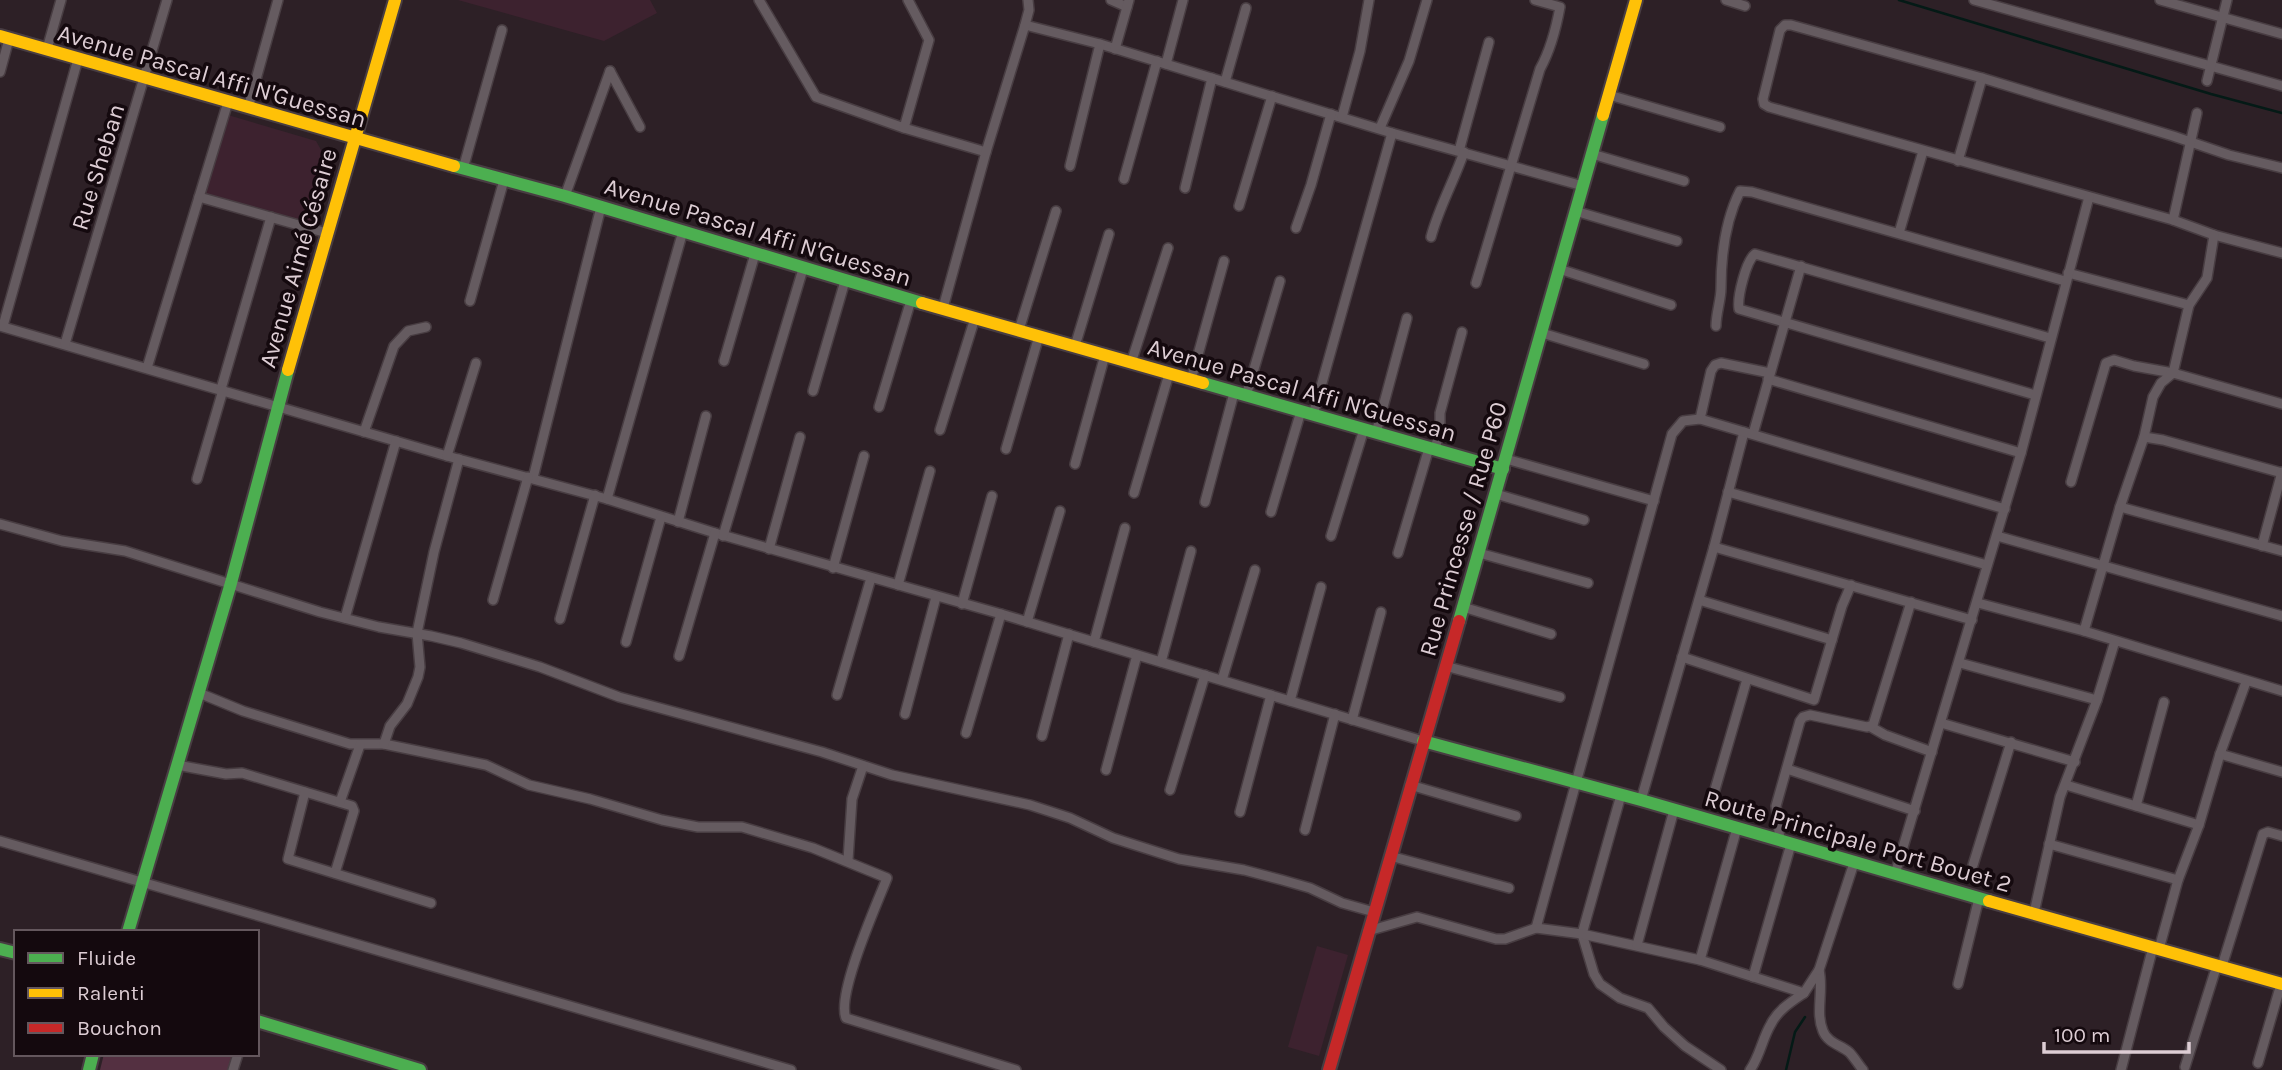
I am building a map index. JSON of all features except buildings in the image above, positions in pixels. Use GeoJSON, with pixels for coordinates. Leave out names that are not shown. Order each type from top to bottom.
{"type":"FeatureCollection","features":[{"type":"Feature","properties":{"kind":"street"},"geometry":{"type":"LineString","coordinates":[[47,50],[61,0]]}},
{"type":"Feature","properties":{"kind":"street","name":"Rue Sheban"},"geometry":{"type":"LineString","coordinates":[[65,344],[167,0]]}},
{"type":"Feature","properties":{"kind":"street"},"geometry":{"type":"LineString","coordinates":[[248,108],[278,0]]}},
{"type":"Feature","properties":{"kind":"street","name":"Avenue Aimé Césaire"},"geometry":{"type":"LineString","coordinates":[[129,930],[231,583],[278,406],[395,0]]}},
{"type":"Feature","properties":{"kind":"street"},"geometry":{"type":"LineString","coordinates":[[759,0],[816,97],[986,152]]}},
{"type":"Feature","properties":{"kind":"street"},"geometry":{"type":"LineString","coordinates":[[905,128],[929,40],[908,0]]}},
{"type":"Feature","properties":{"kind":"street"},"geometry":{"type":"LineString","coordinates":[[943,308],[986,152],[1026,25],[1028,0]]}},
{"type":"Feature","properties":{"kind":"street"},"geometry":{"type":"LineString","coordinates":[[1111,0],[1128,3],[1115,49]]}},
{"type":"Feature","properties":{"kind":"street"},"geometry":{"type":"LineString","coordinates":[[1124,179],[1183,0]]}},
{"type":"Feature","properties":{"kind":"street"},"geometry":{"type":"LineString","coordinates":[[1342,117],[1360,51],[1369,0]]}},
{"type":"Feature","properties":{"kind":"street"},"geometry":{"type":"LineString","coordinates":[[1380,128],[1409,61],[1427,0]]}},
{"type":"Feature","properties":{"kind":"street"},"geometry":{"type":"LineString","coordinates":[[1476,283],[1540,69],[1548,55],[1555,32],[1560,7],[1535,0]]}},
{"type":"Feature","properties":{"kind":"street","name":"Rue Princesse / Rue P60"},"geometry":{"type":"LineString","coordinates":[[1329,1070],[1636,0]]}},
{"type":"Feature","properties":{"kind":"street"},"geometry":{"type":"LineString","coordinates":[[1726,0],[1745,6]]}},
{"type":"Feature","properties":{"kind":"street"},"geometry":{"type":"LineString","coordinates":[[1974,0],[2282,86]]}},
{"type":"Feature","properties":{"kind":"street"},"geometry":{"type":"LineString","coordinates":[[2160,0],[2282,34]]}},
{"type":"Feature","properties":{"kind":"street"},"geometry":{"type":"LineString","coordinates":[[2207,80],[2227,0]]}},
{"type":"Feature","properties":{"kind":"street"},"geometry":{"type":"LineString","coordinates":[[1225,82],[1246,8]]}},
{"type":"Feature","properties":{"kind":"street"},"geometry":{"type":"LineString","coordinates":[[1026,25],[1100,44],[1392,133],[1583,186]]}},
{"type":"Feature","properties":{"kind":"street"},"geometry":{"type":"LineString","coordinates":[[2282,168],[2229,155],[1982,78],[1798,26],[1785,25],[1780,30],[1763,99],[1764,104],[1769,107],[2282,253]]}},
{"type":"Feature","properties":{"kind":"street"},"geometry":{"type":"LineString","coordinates":[[463,169],[502,30]]}},
{"type":"Feature","properties":{"kind":"street"},"geometry":{"type":"LineString","coordinates":[[0,72],[5,37]]}},
{"type":"Feature","properties":{"kind":"street","name":"Avenue Pascal Affi N'Guessan"},"geometry":{"type":"LineString","coordinates":[[5,37],[565,196],[803,269],[1131,363],[1432,448],[1504,464]]}},
{"type":"Feature","properties":{"kind":"street"},"geometry":{"type":"LineString","coordinates":[[1431,237],[1462,152],[1489,42]]}},
{"type":"Feature","properties":{"kind":"street"},"geometry":{"type":"LineString","coordinates":[[1070,166],[1100,44]]}},
{"type":"Feature","properties":{"kind":"street"},"geometry":{"type":"LineString","coordinates":[[78,59],[2,326],[447,456],[594,495],[719,535],[1001,614],[1423,741]]}},
{"type":"Feature","properties":{"kind":"street"},"geometry":{"type":"LineString","coordinates":[[565,196],[610,71],[640,127]]}},
{"type":"Feature","properties":{"kind":"street"},"geometry":{"type":"LineString","coordinates":[[1185,188],[1212,78]]}},
{"type":"Feature","properties":{"kind":"street"},"geometry":{"type":"LineString","coordinates":[[1958,161],[1982,78]]}},
{"type":"Feature","properties":{"kind":"street"},"geometry":{"type":"LineString","coordinates":[[1609,95],[1720,127]]}},
{"type":"Feature","properties":{"kind":"street"},"geometry":{"type":"LineString","coordinates":[[1239,206],[1272,96]]}},
{"type":"Feature","properties":{"kind":"street"},"geometry":{"type":"LineString","coordinates":[[147,368],[228,102]]}},
{"type":"Feature","properties":{"kind":"street"},"geometry":{"type":"LineString","coordinates":[[2173,220],[2192,142],[2196,113]]}},
{"type":"Feature","properties":{"kind":"street"},"geometry":{"type":"LineString","coordinates":[[1296,228],[1331,114]]}},
{"type":"Feature","properties":{"kind":"street"},"geometry":{"type":"LineString","coordinates":[[1271,512],[1307,413],[1392,133]]}},
{"type":"Feature","properties":{"kind":"street"},"geometry":{"type":"LineString","coordinates":[[1899,233],[1923,151]]}},
{"type":"Feature","properties":{"kind":"street"},"geometry":{"type":"LineString","coordinates":[[1592,154],[1684,181]]}},
{"type":"Feature","properties":{"kind":"street"},"geometry":{"type":"LineString","coordinates":[[470,301],[504,180]]}},
{"type":"Feature","properties":{"kind":"street"},"geometry":{"type":"LineString","coordinates":[[1716,326],[1721,290],[1720,261],[1740,191],[2066,277],[2189,305]]}},
{"type":"Feature","properties":{"kind":"street"},"geometry":{"type":"LineString","coordinates":[[199,197],[327,233]]}},
{"type":"Feature","properties":{"kind":"street"},"geometry":{"type":"LineString","coordinates":[[1895,874],[2005,509],[2089,197]]}},
{"type":"Feature","properties":{"kind":"street"},"geometry":{"type":"LineString","coordinates":[[493,600],[531,478],[601,207]]}},
{"type":"Feature","properties":{"kind":"street"},"geometry":{"type":"LineString","coordinates":[[1019,330],[1056,211]]}},
{"type":"Feature","properties":{"kind":"street"},"geometry":{"type":"LineString","coordinates":[[1575,211],[1677,241]]}},
{"type":"Feature","properties":{"kind":"street"},"geometry":{"type":"LineString","coordinates":[[197,479],[271,217]]}},
{"type":"Feature","properties":{"kind":"street"},"geometry":{"type":"LineString","coordinates":[[607,499],[683,232]]}},
{"type":"Feature","properties":{"kind":"street"},"geometry":{"type":"LineString","coordinates":[[1075,346],[1109,234]]}},
{"type":"Feature","properties":{"kind":"street"},"geometry":{"type":"LineString","coordinates":[[2084,631],[2120,507],[2144,437],[2153,397],[2161,383],[2173,373],[2189,305],[2207,278],[2214,235]]}},
{"type":"Feature","properties":{"kind":"street"},"geometry":{"type":"LineString","coordinates":[[1131,363],[1168,248]]}},
{"type":"Feature","properties":{"kind":"street"},"geometry":{"type":"LineString","coordinates":[[724,361],[755,254]]}},
{"type":"Feature","properties":{"kind":"street"},"geometry":{"type":"LineString","coordinates":[[2035,395],[1739,309],[1739,296],[1751,255],[1755,254],[2050,338]]}},
{"type":"Feature","properties":{"kind":"street"},"geometry":{"type":"LineString","coordinates":[[1191,380],[1224,261]]}},
{"type":"Feature","properties":{"kind":"street"},"geometry":{"type":"LineString","coordinates":[[1641,800],[1728,492],[1769,376],[1801,266]]}},
{"type":"Feature","properties":{"kind":"street"},"geometry":{"type":"LineString","coordinates":[[679,656],[803,269]]}},
{"type":"Feature","properties":{"kind":"street"},"geometry":{"type":"LineString","coordinates":[[1559,269],[1671,305]]}},
{"type":"Feature","properties":{"kind":"street"},"geometry":{"type":"LineString","coordinates":[[813,391],[845,281]]}},
{"type":"Feature","properties":{"kind":"street"},"geometry":{"type":"LineString","coordinates":[[1205,502],[1280,281]]}},
{"type":"Feature","properties":{"kind":"street"},"geometry":{"type":"LineString","coordinates":[[880,407],[911,300]]}},
{"type":"Feature","properties":{"kind":"street"},"geometry":{"type":"LineString","coordinates":[[940,430],[975,318]]}},
{"type":"Feature","properties":{"kind":"street"},"geometry":{"type":"LineString","coordinates":[[1331,536],[1370,431],[1407,318]]}},
{"type":"Feature","properties":{"kind":"street"},"geometry":{"type":"LineString","coordinates":[[364,432],[394,346],[408,331],[426,327]]}},
{"type":"Feature","properties":{"kind":"street"},"geometry":{"type":"LineString","coordinates":[[1398,553],[1440,430],[1440,412],[1462,332]]}},
{"type":"Feature","properties":{"kind":"street"},"geometry":{"type":"LineString","coordinates":[[1542,333],[1644,365]]}},
{"type":"Feature","properties":{"kind":"street"},"geometry":{"type":"LineString","coordinates":[[1006,449],[1040,336]]}},
{"type":"Feature","properties":{"kind":"street"},"geometry":{"type":"LineString","coordinates":[[1075,464],[1105,355]]}},
{"type":"Feature","properties":{"kind":"street"},"geometry":{"type":"LineString","coordinates":[[2071,482],[2106,363],[2113,360],[2173,373],[2282,404]]}},
{"type":"Feature","properties":{"kind":"street"},"geometry":{"type":"LineString","coordinates":[[447,456],[476,363]]}},
{"type":"Feature","properties":{"kind":"street"},"geometry":{"type":"LineString","coordinates":[[1700,419],[1711,371],[1715,365],[1721,363],[2021,453]]}},
{"type":"Feature","properties":{"kind":"street"},"geometry":{"type":"LineString","coordinates":[[1135,493],[1170,374]]}},
{"type":"Feature","properties":{"kind":"street"},"geometry":{"type":"LineString","coordinates":[[678,522],[706,415]]}},
{"type":"Feature","properties":{"kind":"street"},"geometry":{"type":"LineString","coordinates":[[1536,928],[1675,428],[1683,421],[1700,419],[2005,509]]}},
{"type":"Feature","properties":{"kind":"street"},"geometry":{"type":"LineString","coordinates":[[769,548],[800,437]]}},
{"type":"Feature","properties":{"kind":"street"},"geometry":{"type":"LineString","coordinates":[[2144,437],[2163,439],[2282,473],[2262,546]]}},
{"type":"Feature","properties":{"kind":"street"},"geometry":{"type":"LineString","coordinates":[[345,618],[396,441]]}},
{"type":"Feature","properties":{"kind":"street"},"geometry":{"type":"LineString","coordinates":[[833,568],[864,456]]}},
{"type":"Feature","properties":{"kind":"street"},"geometry":{"type":"LineString","coordinates":[[384,744],[390,726],[407,704],[418,677],[420,667],[417,633],[434,552],[459,459]]}},
{"type":"Feature","properties":{"kind":"street"},"geometry":{"type":"LineString","coordinates":[[1504,464],[1654,501]]}},
{"type":"Feature","properties":{"kind":"street"},"geometry":{"type":"LineString","coordinates":[[898,585],[930,471]]}},
{"type":"Feature","properties":{"kind":"street"},"geometry":{"type":"LineString","coordinates":[[1728,492],[1987,565]]}},
{"type":"Feature","properties":{"kind":"street"},"geometry":{"type":"LineString","coordinates":[[1496,494],[1584,520]]}},
{"type":"Feature","properties":{"kind":"street"},"geometry":{"type":"LineString","coordinates":[[560,619],[594,495]]}},
{"type":"Feature","properties":{"kind":"street"},"geometry":{"type":"LineString","coordinates":[[962,604],[992,496]]}},
{"type":"Feature","properties":{"kind":"street"},"geometry":{"type":"LineString","coordinates":[[2120,507],[2282,551]]}},
{"type":"Feature","properties":{"kind":"street"},"geometry":{"type":"LineString","coordinates":[[1027,622],[1060,511]]}},
{"type":"Feature","properties":{"kind":"street"},"geometry":{"type":"LineString","coordinates":[[626,642],[661,517]]}},
{"type":"Feature","properties":{"kind":"street"},"geometry":{"type":"LineString","coordinates":[[0,524],[62,541],[125,551],[345,618],[461,643],[540,667],[619,696],[773,738],[892,775],[1030,805],[1070,818],[1113,838],[1165,855],[1282,880],[1374,912]]}},
{"type":"Feature","properties":{"kind":"street"},"geometry":{"type":"LineString","coordinates":[[1094,642],[1125,528]]}},
{"type":"Feature","properties":{"kind":"street"},"geometry":{"type":"LineString","coordinates":[[1997,536],[2282,616]]}},
{"type":"Feature","properties":{"kind":"street"},"geometry":{"type":"LineString","coordinates":[[1714,547],[1972,620]]}},
{"type":"Feature","properties":{"kind":"street"},"geometry":{"type":"LineString","coordinates":[[1161,662],[1191,551]]}},
{"type":"Feature","properties":{"kind":"street"},"geometry":{"type":"LineString","coordinates":[[1479,553],[1588,583]]}},
{"type":"Feature","properties":{"kind":"street"},"geometry":{"type":"LineString","coordinates":[[1222,680],[1255,570]]}},
{"type":"Feature","properties":{"kind":"street"},"geometry":{"type":"LineString","coordinates":[[837,695],[871,578]]}},
{"type":"Feature","properties":{"kind":"street"},"geometry":{"type":"LineString","coordinates":[[1810,715],[1851,585]]}},
{"type":"Feature","properties":{"kind":"street"},"geometry":{"type":"LineString","coordinates":[[1290,701],[1321,587]]}},
{"type":"Feature","properties":{"kind":"street"},"geometry":{"type":"LineString","coordinates":[[905,714],[936,597]]}},
{"type":"Feature","properties":{"kind":"street"},"geometry":{"type":"LineString","coordinates":[[1699,600],[1832,640]]}},
{"type":"Feature","properties":{"kind":"street"},"geometry":{"type":"LineString","coordinates":[[1871,727],[1911,602]]}},
{"type":"Feature","properties":{"kind":"street"},"geometry":{"type":"LineString","coordinates":[[1978,603],[2084,631],[2282,691]]}},
{"type":"Feature","properties":{"kind":"street"},"geometry":{"type":"LineString","coordinates":[[1463,607],[1550,634]]}},
{"type":"Feature","properties":{"kind":"street"},"geometry":{"type":"LineString","coordinates":[[1352,720],[1381,612]]}},
{"type":"Feature","properties":{"kind":"street"},"geometry":{"type":"LineString","coordinates":[[966,733],[1001,614]]}},
{"type":"Feature","properties":{"kind":"street"},"geometry":{"type":"LineString","coordinates":[[1042,736],[1069,635]]}},
{"type":"Feature","properties":{"kind":"street"},"geometry":{"type":"LineString","coordinates":[[2034,913],[2060,797],[2097,700],[2115,641]]}},
{"type":"Feature","properties":{"kind":"street"},"geometry":{"type":"LineString","coordinates":[[1106,770],[1137,655]]}},
{"type":"Feature","properties":{"kind":"street"},"geometry":{"type":"LineString","coordinates":[[1682,657],[1814,700]]}},
{"type":"Feature","properties":{"kind":"street"},"geometry":{"type":"LineString","coordinates":[[1960,663],[2097,700]]}},
{"type":"Feature","properties":{"kind":"street"},"geometry":{"type":"LineString","coordinates":[[1445,666],[1560,697]]}},
{"type":"Feature","properties":{"kind":"street"},"geometry":{"type":"LineString","coordinates":[[1170,790],[1205,675]]}},
{"type":"Feature","properties":{"kind":"street"},"geometry":{"type":"LineString","coordinates":[[1714,793],[1747,679]]}},
{"type":"Feature","properties":{"kind":"street"},"geometry":{"type":"LineString","coordinates":[[2121,1070],[2156,948],[2246,682]]}},
{"type":"Feature","properties":{"kind":"street"},"geometry":{"type":"LineString","coordinates":[[199,693],[243,711],[337,740],[359,745],[384,744],[486,765],[529,785],[662,820],[698,827],[742,827],[848,860],[887,878],[851,978],[845,999],[846,1018],[1016,1070]]}},
{"type":"Feature","properties":{"kind":"street"},"geometry":{"type":"LineString","coordinates":[[1240,812],[1271,695]]}},
{"type":"Feature","properties":{"kind":"street"},"geometry":{"type":"LineString","coordinates":[[2136,806],[2164,702]]}},
{"type":"Feature","properties":{"kind":"street"},"geometry":{"type":"LineString","coordinates":[[1305,830],[1335,714]]}},
{"type":"Feature","properties":{"kind":"street"},"geometry":{"type":"LineString","coordinates":[[1753,977],[1785,842],[1776,806],[1803,717],[1810,715],[1871,727],[1932,752]]}},
{"type":"Feature","properties":{"kind":"street"},"geometry":{"type":"LineString","coordinates":[[1941,723],[2075,762]]}},
{"type":"Feature","properties":{"kind":"street","name":"Route Principale Port Bouet 2"},"geometry":{"type":"LineString","coordinates":[[1423,741],[1641,800],[2281,984]]}},
{"type":"Feature","properties":{"kind":"street"},"geometry":{"type":"LineString","coordinates":[[1973,865],[2011,742]]}},
{"type":"Feature","properties":{"kind":"street"},"geometry":{"type":"LineString","coordinates":[[340,802],[359,745]]}},
{"type":"Feature","properties":{"kind":"street"},"geometry":{"type":"LineString","coordinates":[[2220,754],[2282,772]]}},
{"type":"Feature","properties":{"kind":"street"},"geometry":{"type":"LineString","coordinates":[[177,765],[226,775],[242,772],[352,806],[354,811],[335,873]]}},
{"type":"Feature","properties":{"kind":"street"},"geometry":{"type":"LineString","coordinates":[[848,860],[852,799],[863,766]]}},
{"type":"Feature","properties":{"kind":"street"},"geometry":{"type":"LineString","coordinates":[[1787,769],[1915,811]]}},
{"type":"Feature","properties":{"kind":"street"},"geometry":{"type":"LineString","coordinates":[[1410,785],[1516,816]]}},
{"type":"Feature","properties":{"kind":"street"},"geometry":{"type":"LineString","coordinates":[[2066,785],[2199,825]]}},
{"type":"Feature","properties":{"kind":"street"},"geometry":{"type":"LineString","coordinates":[[305,792],[288,859],[431,903]]}},
{"type":"Feature","properties":{"kind":"street"},"geometry":{"type":"LineString","coordinates":[[1622,795],[1582,934],[1586,954],[1600,984],[1620,998],[1648,1008],[1685,1046],[1721,1070]]}},
{"type":"Feature","properties":{"kind":"street"},"geometry":{"type":"LineString","coordinates":[[1637,945],[1674,810]]}},
{"type":"Feature","properties":{"kind":"street"},"geometry":{"type":"LineString","coordinates":[[1700,960],[1737,828]]}},
{"type":"Feature","properties":{"kind":"street"},"geometry":{"type":"LineString","coordinates":[[2185,1067],[2263,834],[2268,832],[2282,836]]}},
{"type":"Feature","properties":{"kind":"street"},"geometry":{"type":"LineString","coordinates":[[0,841],[791,1070]]}},
{"type":"Feature","properties":{"kind":"street"},"geometry":{"type":"LineString","coordinates":[[2049,844],[2178,880]]}},
{"type":"Feature","properties":{"kind":"street"},"geometry":{"type":"LineString","coordinates":[[1390,856],[1509,888]]}},
{"type":"Feature","properties":{"kind":"street"},"geometry":{"type":"LineString","coordinates":[[1750,1070],[1771,1022],[1786,1006],[1804,993],[1819,970],[1854,863]]}},
{"type":"Feature","properties":{"kind":"street"},"geometry":{"type":"LineString","coordinates":[[1958,984],[1979,898]]}},
{"type":"Feature","properties":{"kind":"street"},"geometry":{"type":"LineString","coordinates":[[1368,931],[1418,918],[1496,939],[1505,939],[1536,928],[1582,934],[1700,960],[1804,993]]}},
{"type":"Feature","properties":{"kind":"street"},"geometry":{"type":"LineString","coordinates":[[1819,970],[1822,981],[1820,1009],[1823,1032],[1849,1053],[1863,1070]]}},
{"type":"Feature","properties":{"kind":"street"},"geometry":{"type":"LineString","coordinates":[[2258,1063],[2281,984]]}},
{"type":"Feature","properties":{"kind":"street"},"geometry":{"type":"LineString","coordinates":[[259,1022],[420,1070]]}},
{"type":"Feature","properties":{"kind":"shaded area"},"geometry":{"type":"Polygon","coordinates":[[[458,0],[650,0],[657,13],[604,41],[458,0]]]}},
{"type":"Feature","properties":{"kind":"shaded area"},"geometry":{"type":"Polygon","coordinates":[[[228,115],[316,141],[330,166],[310,223],[205,194],[228,115]]]}},
{"type":"Feature","properties":{"kind":"shaded area"},"geometry":{"type":"Polygon","coordinates":[[[1317,946],[1348,955],[1319,1056],[1288,1047],[1317,946]]]}},
{"type":"Feature","properties":{"kind":"shaded area"},"geometry":{"type":"Polygon","coordinates":[[[104,1056],[234,1056],[230,1070],[100,1070],[104,1056]]]}},
{"type":"Feature","properties":{"kind":"waterway"},"geometry":{"type":"LineString","coordinates":[[1899,0],[2282,113]]}},
{"type":"Feature","properties":{"kind":"waterway"},"geometry":{"type":"LineString","coordinates":[[1786,1070],[1795,1032],[1805,1017]]}},
{"type":"Feature","properties":{"kind":"traffic: fast"},"geometry":{"type":"LineString","coordinates":[[1459,621],[1603,115]]}},
{"type":"Feature","properties":{"kind":"traffic: fast"},"geometry":{"type":"LineString","coordinates":[[454,166],[565,196],[922,303]]}},
{"type":"Feature","properties":{"kind":"traffic: fast"},"geometry":{"type":"LineString","coordinates":[[129,930],[231,583],[288,370]]}},
{"type":"Feature","properties":{"kind":"traffic: fast"},"geometry":{"type":"LineString","coordinates":[[1203,383],[1503,469]]}},
{"type":"Feature","properties":{"kind":"traffic: fast"},"geometry":{"type":"LineString","coordinates":[[1423,741],[1641,800],[1989,901]]}},
{"type":"Feature","properties":{"kind":"traffic: fast"},"geometry":{"type":"LineString","coordinates":[[0,949],[14,952]]}},
{"type":"Feature","properties":{"kind":"traffic: fast"},"geometry":{"type":"LineString","coordinates":[[259,1022],[420,1070]]}},
{"type":"Feature","properties":{"kind":"traffic: fast"},"geometry":{"type":"LineString","coordinates":[[89,1070],[92,1056]]}},
{"type":"Feature","properties":{"kind":"traffic: slow"},"geometry":{"type":"LineString","coordinates":[[288,370],[395,0]]}},
{"type":"Feature","properties":{"kind":"traffic: slow"},"geometry":{"type":"LineString","coordinates":[[1603,115],[1636,0]]}},
{"type":"Feature","properties":{"kind":"traffic: slow"},"geometry":{"type":"LineString","coordinates":[[0,36],[454,166]]}},
{"type":"Feature","properties":{"kind":"traffic: slow"},"geometry":{"type":"LineString","coordinates":[[922,303],[1203,383]]}},
{"type":"Feature","properties":{"kind":"traffic: slow"},"geometry":{"type":"LineString","coordinates":[[1989,901],[2282,984]]}},
{"type":"Feature","properties":{"kind":"traffic: jam"},"geometry":{"type":"LineString","coordinates":[[1329,1070],[1459,621]]}}]}
